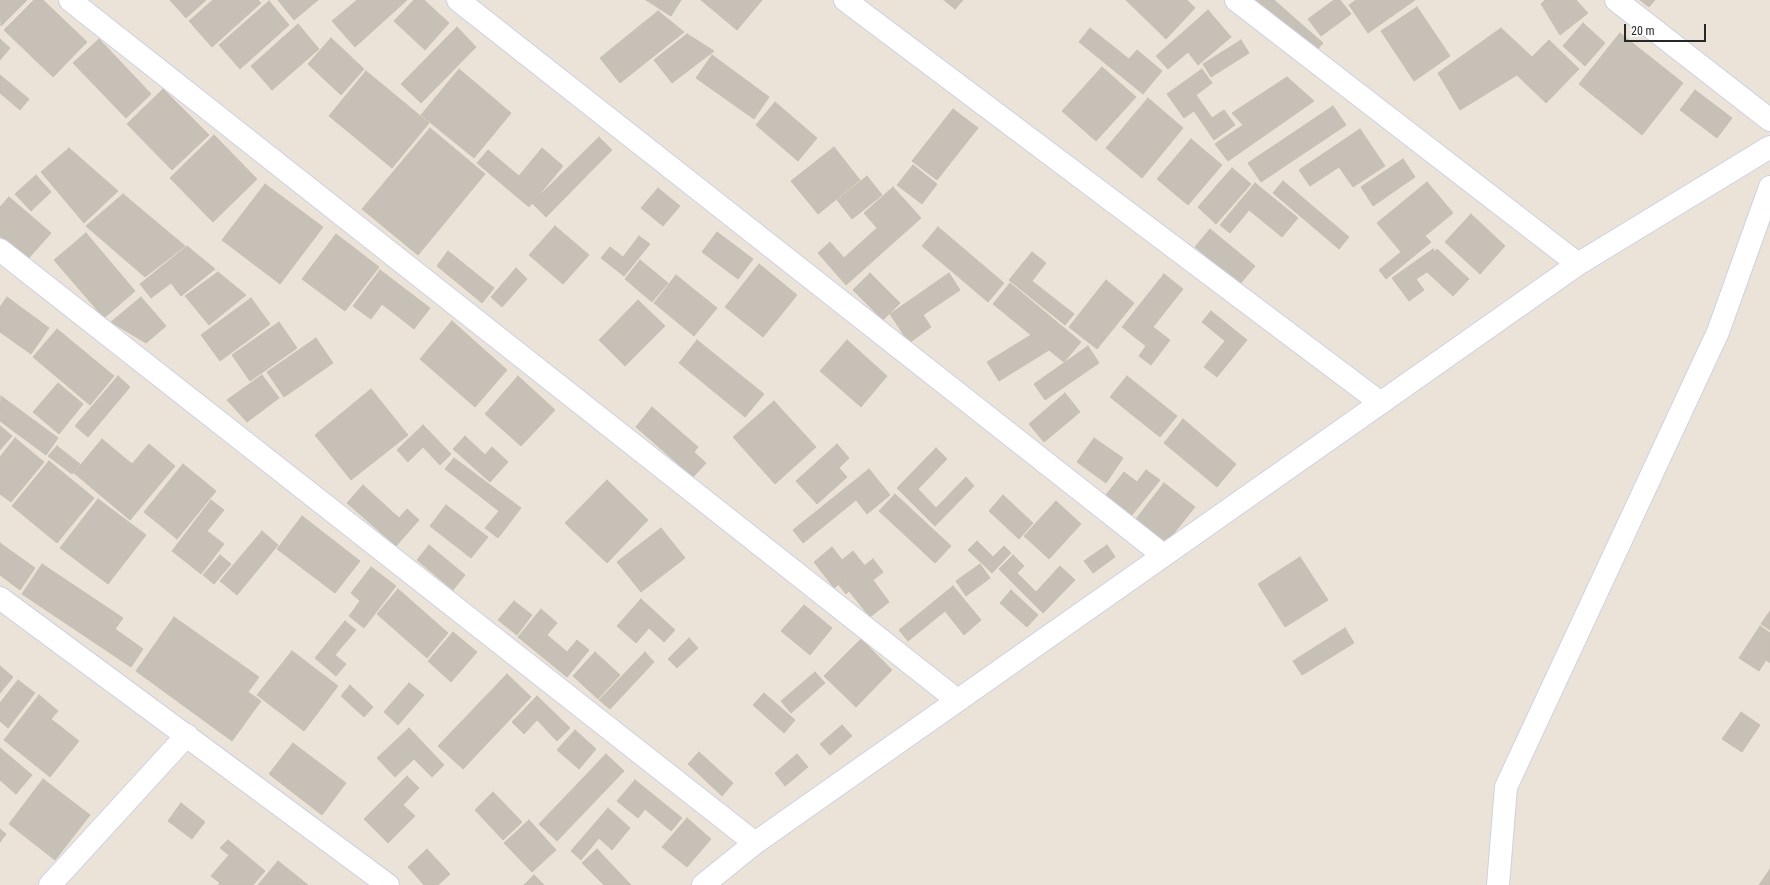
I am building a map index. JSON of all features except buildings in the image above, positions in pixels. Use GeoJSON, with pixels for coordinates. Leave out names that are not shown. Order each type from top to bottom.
{"type":"FeatureCollection","features":[{"type":"Feature","properties":{"kind":"street"},"geometry":{"type":"LineString","coordinates":[[70,0],[957,700]]}},
{"type":"Feature","properties":{"kind":"street"},"geometry":{"type":"LineString","coordinates":[[458,0],[1163,555]]}},
{"type":"Feature","properties":{"kind":"street"},"geometry":{"type":"LineString","coordinates":[[845,0],[1381,403]]}},
{"type":"Feature","properties":{"kind":"street"},"geometry":{"type":"LineString","coordinates":[[1236,0],[1578,264]]}},
{"type":"Feature","properties":{"kind":"street"},"geometry":{"type":"LineString","coordinates":[[1616,0],[1770,120]]}},
{"type":"Feature","properties":{"kind":"street"},"geometry":{"type":"LineString","coordinates":[[703,885],[755,843],[1578,264],[1770,147]]}},
{"type":"Feature","properties":{"kind":"street"},"geometry":{"type":"LineString","coordinates":[[1498,885],[1506,787],[1718,332],[1770,187]]}},
{"type":"Feature","properties":{"kind":"street"},"geometry":{"type":"LineString","coordinates":[[0,250],[755,843]]}},
{"type":"Feature","properties":{"kind":"street"},"geometry":{"type":"LineString","coordinates":[[0,598],[388,885]]}},
{"type":"Feature","properties":{"kind":"street"},"geometry":{"type":"LineString","coordinates":[[50,885],[187,735]]}}]}
